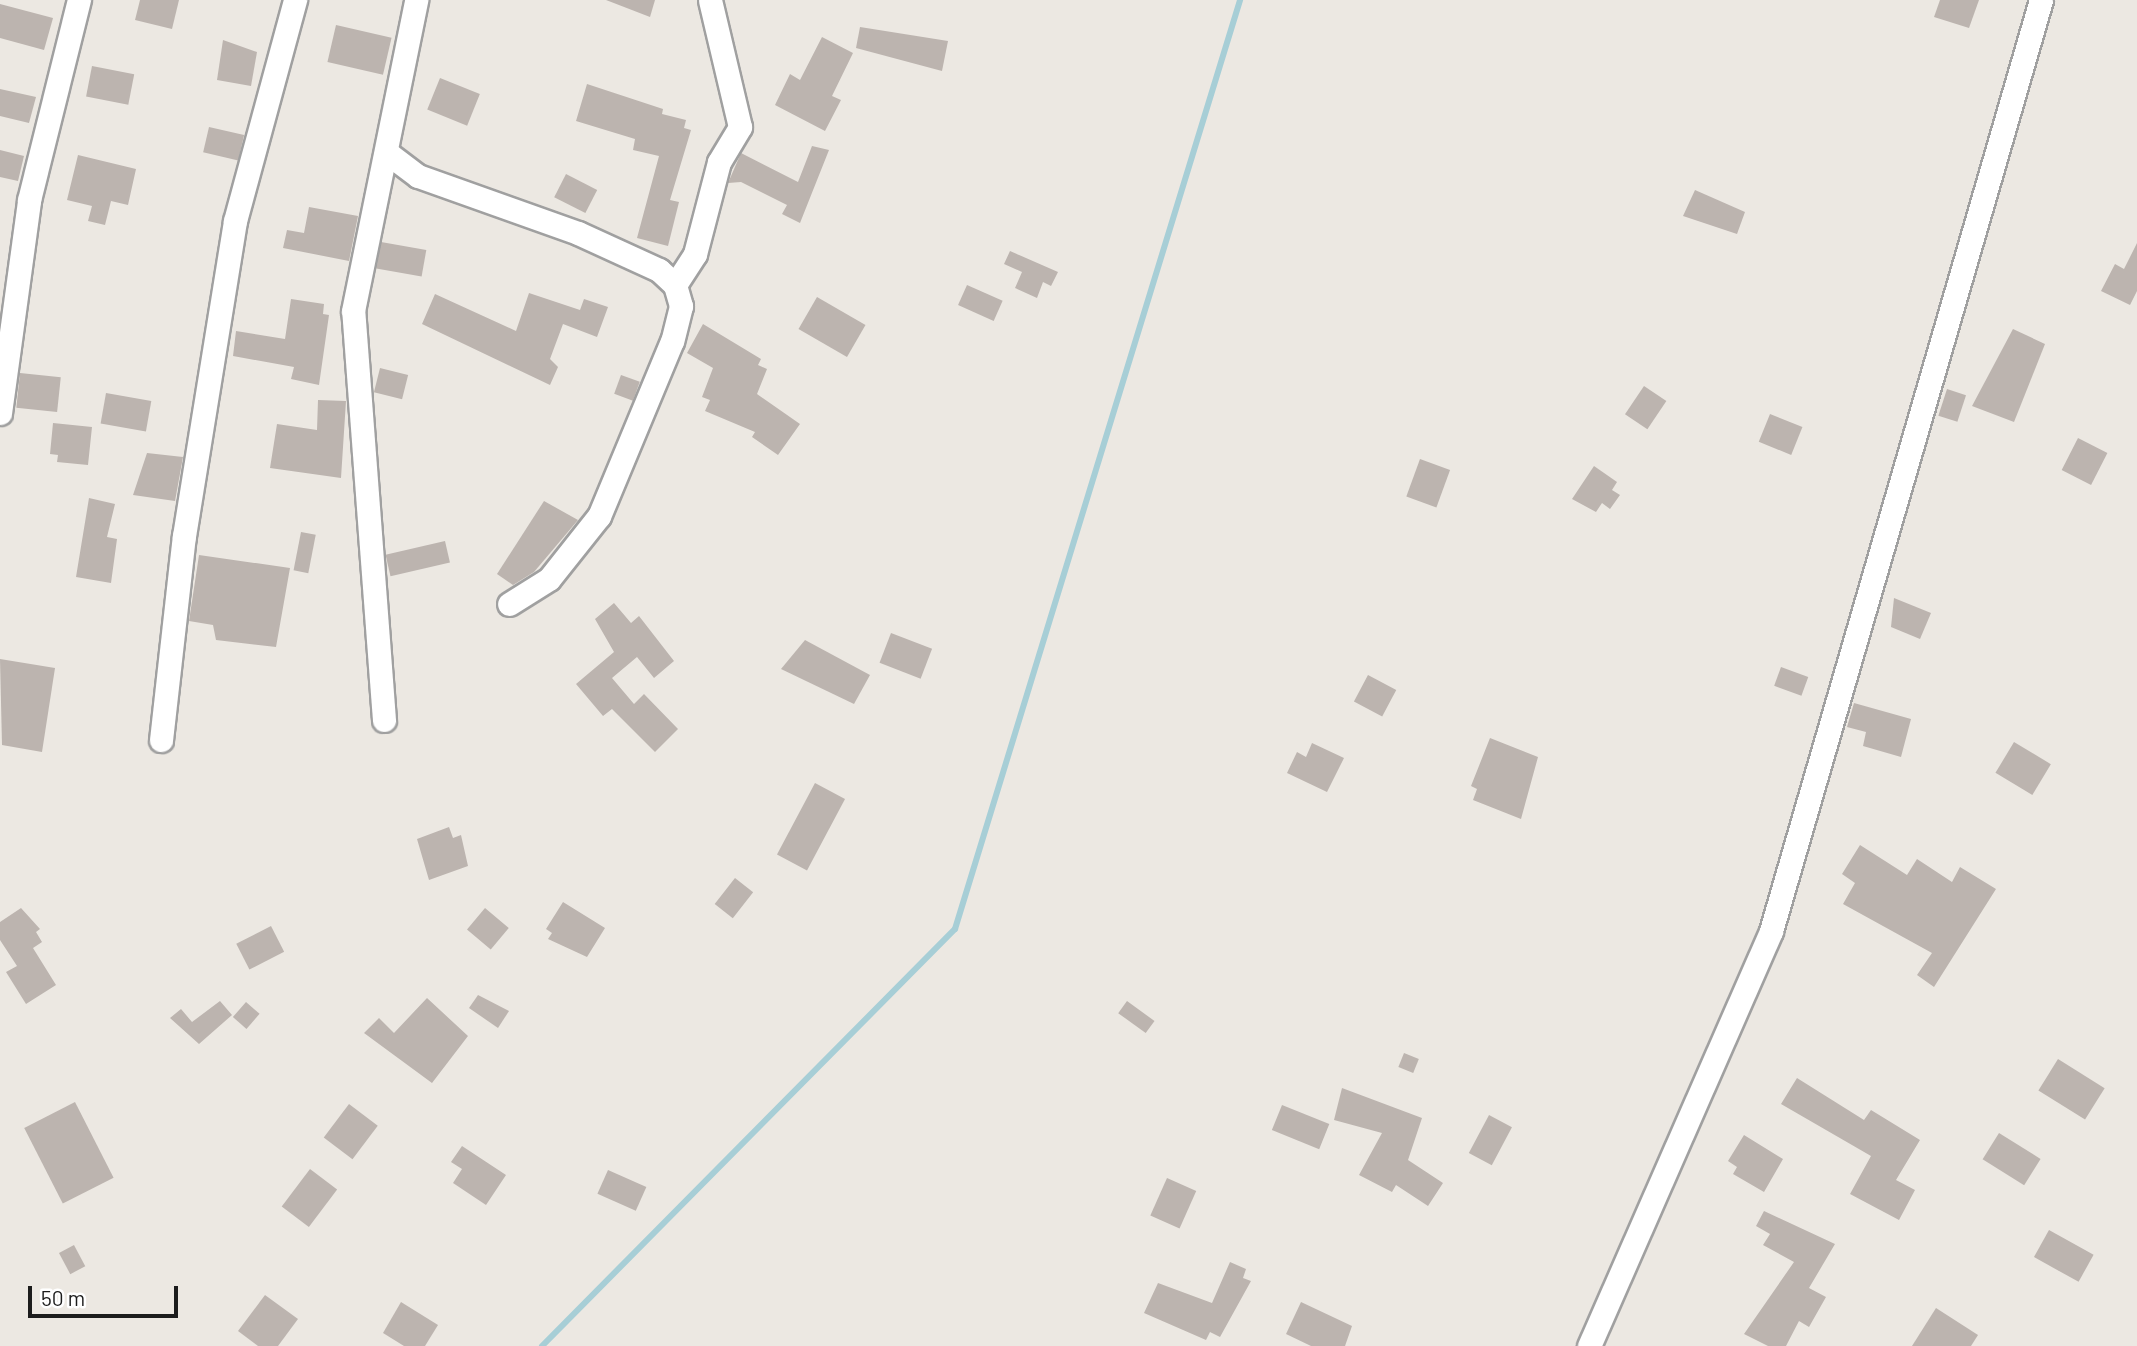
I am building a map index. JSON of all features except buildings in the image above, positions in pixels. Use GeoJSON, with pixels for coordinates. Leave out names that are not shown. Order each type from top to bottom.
{"type":"FeatureCollection","features":[{"type":"Feature","properties":{"kind":"street"},"geometry":{"type":"LineString","coordinates":[[0,413],[29,200],[79,0]]}},
{"type":"Feature","properties":{"kind":"street"},"geometry":{"type":"LineString","coordinates":[[161,740],[184,536],[235,221],[295,0]]}},
{"type":"Feature","properties":{"kind":"street"},"geometry":{"type":"LineString","coordinates":[[384,720],[353,311],[416,0]]}},
{"type":"Feature","properties":{"kind":"street"},"geometry":{"type":"LineString","coordinates":[[675,285],[695,254],[719,162],[740,127],[710,0]]}},
{"type":"Feature","properties":{"kind":"street"},"geometry":{"type":"LineString","coordinates":[[1589,1346],[1771,931],[2041,0]]}},
{"type":"Feature","properties":{"kind":"street"},"geometry":{"type":"LineString","coordinates":[[386,152],[418,176],[578,233],[659,270],[675,285],[681,306],[673,341],[599,516],[549,579],[509,604]]}},
{"type":"Feature","properties":{"kind":"waterway"},"geometry":{"type":"LineString","coordinates":[[542,1346],[955,929],[1240,0]]}}]}
